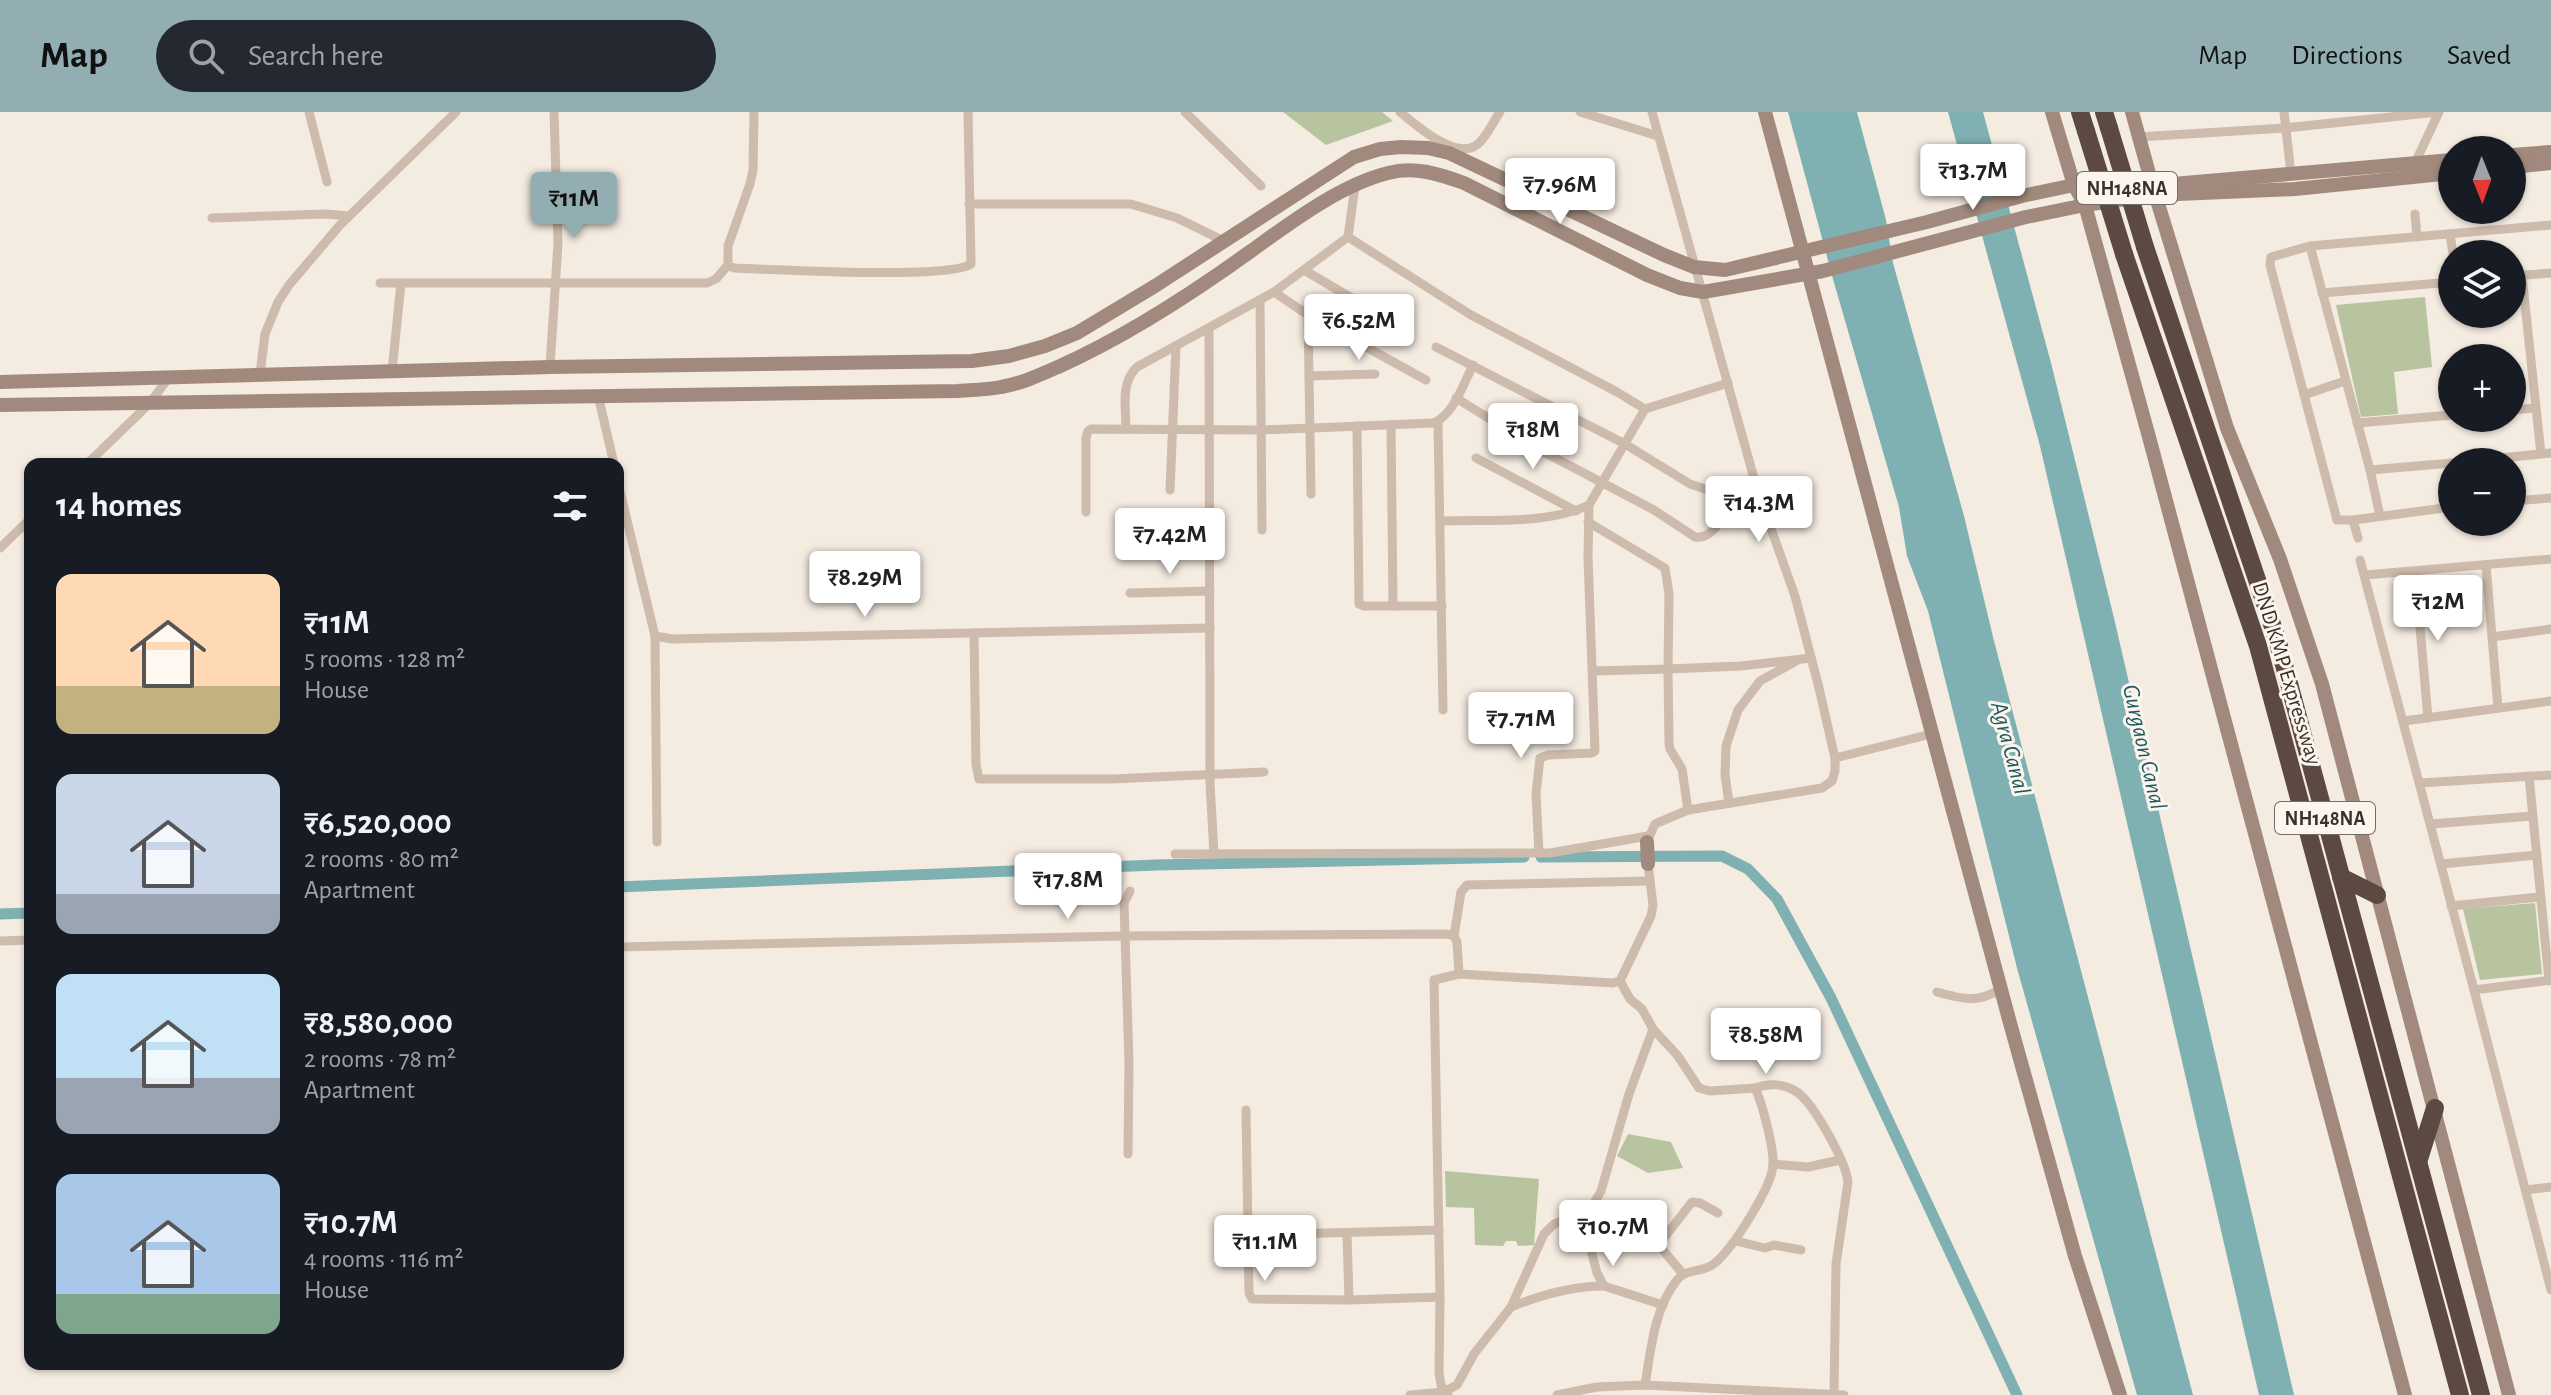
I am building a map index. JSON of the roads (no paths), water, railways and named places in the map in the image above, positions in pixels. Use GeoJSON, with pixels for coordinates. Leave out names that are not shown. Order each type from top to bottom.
{"type":"FeatureCollection","features":[{"type":"Feature","properties":{"kind":"highway","name":"DND KMP Expressway"},"geometry":{"type":"LineString","coordinates":[[2080,112],[2124,254],[2258,646],[2460,1395]]}},
{"type":"Feature","properties":{"kind":"highway","name":"DND KMP Expressway"},"geometry":{"type":"LineString","coordinates":[[2106,120],[2145,247],[2277,639],[2481,1395]]}},
{"type":"Feature","properties":{"kind":"highway"},"geometry":{"type":"LineString","coordinates":[[2341,877],[2377,895]]}},
{"type":"Feature","properties":{"kind":"highway"},"geometry":{"type":"LineString","coordinates":[[2419,1162],[2435,1108]]}},
{"type":"Feature","properties":{"kind":"street"},"geometry":{"type":"LineString","coordinates":[[309,112],[327,182]]}},
{"type":"Feature","properties":{"kind":"street"},"geometry":{"type":"LineString","coordinates":[[260,374],[265,334],[278,302],[289,285],[349,216],[456,112]]}},
{"type":"Feature","properties":{"kind":"street"},"geometry":{"type":"LineString","coordinates":[[550,367],[557,212],[554,112]]}},
{"type":"Feature","properties":{"kind":"street"},"geometry":{"type":"LineString","coordinates":[[380,283],[707,283],[716,279],[728,265],[728,246],[750,184],[754,112]]}},
{"type":"Feature","properties":{"kind":"street"},"geometry":{"type":"LineString","coordinates":[[728,265],[734,268],[848,272],[961,269],[971,264],[968,112]]}},
{"type":"Feature","properties":{"kind":"street"},"geometry":{"type":"LineString","coordinates":[[1185,112],[1261,186]]}},
{"type":"Feature","properties":{"kind":"street"},"geometry":{"type":"LineString","coordinates":[[1400,112],[1422,130],[1458,149],[1476,145],[1500,112]]}},
{"type":"Feature","properties":{"kind":"street"},"geometry":{"type":"LineString","coordinates":[[1580,112],[1658,136]]}},
{"type":"Feature","properties":{"kind":"street"},"geometry":{"type":"LineString","coordinates":[[1620,981],[1651,916],[1653,905],[1648,839],[1655,824],[1688,810],[1822,788],[1832,781],[1835,771],[1835,758],[1806,658],[1795,596],[1757,489],[1652,112]]}},
{"type":"Feature","properties":{"kind":"street"},"geometry":{"type":"LineString","coordinates":[[1765,112],[1803,253],[1816,272],[1931,734],[2075,1256],[2120,1395]]}},
{"type":"Feature","properties":{"kind":"street"},"geometry":{"type":"LineString","coordinates":[[2052,112],[2074,185],[2085,205],[2154,452],[2405,1395]]}},
{"type":"Feature","properties":{"kind":"street"},"geometry":{"type":"LineString","coordinates":[[2132,112],[2227,428],[2280,559],[2322,684],[2509,1395]]}},
{"type":"Feature","properties":{"kind":"street"},"geometry":{"type":"LineString","coordinates":[[2284,112],[2291,174]]}},
{"type":"Feature","properties":{"kind":"street"},"geometry":{"type":"LineString","coordinates":[[2138,137],[2285,128],[2438,112]]}},
{"type":"Feature","properties":{"kind":"street"},"geometry":{"type":"LineString","coordinates":[[2415,163],[2438,112]]}},
{"type":"Feature","properties":{"kind":"street"},"geometry":{"type":"LineString","coordinates":[[0,382],[550,367],[972,361],[1009,356],[1077,333],[1354,157],[1380,149],[1401,147],[1428,148],[1467,160],[1664,255],[1694,267],[1725,270],[2074,185],[2153,190],[2295,189],[2438,174]]}},
{"type":"Feature","properties":{"kind":"street"},"geometry":{"type":"LineString","coordinates":[[2526,154],[2551,152]]}},
{"type":"Feature","properties":{"kind":"street"},"geometry":{"type":"LineString","coordinates":[[0,405],[958,391],[1003,387],[1082,356],[1148,321],[1304,214],[1355,186],[1389,172],[1413,169],[1437,173],[1464,183],[1647,275],[1680,288],[1703,292],[1816,272],[2026,217],[2153,190],[2438,161]]}},
{"type":"Feature","properties":{"kind":"street"},"geometry":{"type":"LineString","coordinates":[[2526,166],[2551,163]]}},
{"type":"Feature","properties":{"kind":"street"},"geometry":{"type":"LineString","coordinates":[[1126,429],[1126,384],[1129,375],[1137,367],[1274,292],[1348,237],[1355,186]]}},
{"type":"Feature","properties":{"kind":"street"},"geometry":{"type":"LineString","coordinates":[[969,204],[1131,204],[1177,218],[1224,241]]}},
{"type":"Feature","properties":{"kind":"street"},"geometry":{"type":"LineString","coordinates":[[2415,214],[2417,237]]}},
{"type":"Feature","properties":{"kind":"street"},"geometry":{"type":"LineString","coordinates":[[212,218],[349,216]]}},
{"type":"Feature","properties":{"kind":"street"},"geometry":{"type":"LineString","coordinates":[[2438,509],[2337,520],[2270,265],[2271,257],[2310,246],[2551,225]]}},
{"type":"Feature","properties":{"kind":"street"},"geometry":{"type":"LineString","coordinates":[[2450,234],[2451,240]]}},
{"type":"Feature","properties":{"kind":"street"},"geometry":{"type":"LineString","coordinates":[[1348,237],[1471,315],[1645,409]]}},
{"type":"Feature","properties":{"kind":"street"},"geometry":{"type":"LineString","coordinates":[[2310,246],[2380,516]]}},
{"type":"Feature","properties":{"kind":"street"},"geometry":{"type":"LineString","coordinates":[[1304,270],[1377,313]]}},
{"type":"Feature","properties":{"kind":"street"},"geometry":{"type":"LineString","coordinates":[[2526,275],[2551,273]]}},
{"type":"Feature","properties":{"kind":"street"},"geometry":{"type":"LineString","coordinates":[[392,371],[401,283]]}},
{"type":"Feature","properties":{"kind":"street"},"geometry":{"type":"LineString","coordinates":[[2322,293],[2438,283]]}},
{"type":"Feature","properties":{"kind":"street"},"geometry":{"type":"LineString","coordinates":[[1274,292],[1308,315],[1426,380]]}},
{"type":"Feature","properties":{"kind":"street"},"geometry":{"type":"LineString","coordinates":[[1260,300],[1262,530]]}},
{"type":"Feature","properties":{"kind":"street"},"geometry":{"type":"LineString","coordinates":[[1308,315],[1311,494]]}},
{"type":"Feature","properties":{"kind":"street"},"geometry":{"type":"LineString","coordinates":[[1209,328],[1210,774],[1214,854]]}},
{"type":"Feature","properties":{"kind":"street"},"geometry":{"type":"LineString","coordinates":[[2524,328],[2546,454],[2526,456]]}},
{"type":"Feature","properties":{"kind":"street"},"geometry":{"type":"LineString","coordinates":[[1170,490],[1176,346]]}},
{"type":"Feature","properties":{"kind":"street"},"geometry":{"type":"LineString","coordinates":[[1436,347],[1625,444],[1698,487],[1757,489]]}},
{"type":"Feature","properties":{"kind":"street"},"geometry":{"type":"LineString","coordinates":[[1443,710],[1438,422],[1456,398],[1473,365]]}},
{"type":"Feature","properties":{"kind":"street"},"geometry":{"type":"LineString","coordinates":[[1309,376],[1375,374]]}},
{"type":"Feature","properties":{"kind":"street"},"geometry":{"type":"LineString","coordinates":[[93,458],[150,403],[170,376]]}},
{"type":"Feature","properties":{"kind":"street"},"geometry":{"type":"LineString","coordinates":[[2304,395],[2345,381]]}},
{"type":"Feature","properties":{"kind":"street"},"geometry":{"type":"LineString","coordinates":[[1539,853],[1536,794],[1540,758],[1595,751],[1589,505],[1645,409],[1728,383]]}},
{"type":"Feature","properties":{"kind":"street"},"geometry":{"type":"LineString","coordinates":[[598,395],[613,458]]}},
{"type":"Feature","properties":{"kind":"street"},"geometry":{"type":"LineString","coordinates":[[1456,398],[1540,450],[1654,510],[1695,537],[1708,536],[1718,524],[1736,489]]}},
{"type":"Feature","properties":{"kind":"street"},"geometry":{"type":"LineString","coordinates":[[2526,409],[2536,408]]}},
{"type":"Feature","properties":{"kind":"street"},"geometry":{"type":"LineString","coordinates":[[2357,423],[2438,416]]}},
{"type":"Feature","properties":{"kind":"street"},"geometry":{"type":"LineString","coordinates":[[1086,512],[1088,431],[1261,430],[1438,422]]}},
{"type":"Feature","properties":{"kind":"street"},"geometry":{"type":"LineString","coordinates":[[1391,425],[1393,606]]}},
{"type":"Feature","properties":{"kind":"street"},"geometry":{"type":"LineString","coordinates":[[1357,426],[1359,604],[1442,606]]}},
{"type":"Feature","properties":{"kind":"street"},"geometry":{"type":"LineString","coordinates":[[1476,458],[1576,511]]}},
{"type":"Feature","properties":{"kind":"street"},"geometry":{"type":"LineString","coordinates":[[2370,470],[2438,464]]}},
{"type":"Feature","properties":{"kind":"street"},"geometry":{"type":"LineString","coordinates":[[2526,500],[2551,498]]}},
{"type":"Feature","properties":{"kind":"street"},"geometry":{"type":"LineString","coordinates":[[1442,521],[1552,517],[1589,505]]}},
{"type":"Feature","properties":{"kind":"street"},"geometry":{"type":"LineString","coordinates":[[624,508],[655,636],[657,842]]}},
{"type":"Feature","properties":{"kind":"street"},"geometry":{"type":"LineString","coordinates":[[2353,520],[2358,538]]}},
{"type":"Feature","properties":{"kind":"street"},"geometry":{"type":"LineString","coordinates":[[1588,522],[1665,568],[1669,594],[1669,743],[1682,769],[1688,810]]}},
{"type":"Feature","properties":{"kind":"street"},"geometry":{"type":"LineString","coordinates":[[0,548],[24,525]]}},
{"type":"Feature","properties":{"kind":"street"},"geometry":{"type":"LineString","coordinates":[[2365,575],[2551,559]]}},
{"type":"Feature","properties":{"kind":"street"},"geometry":{"type":"LineString","coordinates":[[2360,560],[2526,1190],[2547,1256],[2551,1290]]}},
{"type":"Feature","properties":{"kind":"street"},"geometry":{"type":"LineString","coordinates":[[2486,565],[2498,708]]}},
{"type":"Feature","properties":{"kind":"street"},"geometry":{"type":"LineString","coordinates":[[2415,571],[2428,718]]}},
{"type":"Feature","properties":{"kind":"street"},"geometry":{"type":"LineString","coordinates":[[1130,593],[1210,591]]}},
{"type":"Feature","properties":{"kind":"street"},"geometry":{"type":"LineString","coordinates":[[655,636],[672,639],[1210,628]]}},
{"type":"Feature","properties":{"kind":"street"},"geometry":{"type":"LineString","coordinates":[[2492,637],[2551,629]]}},
{"type":"Feature","properties":{"kind":"street"},"geometry":{"type":"LineString","coordinates":[[974,633],[976,765],[979,779],[1079,779],[1264,772]]}},
{"type":"Feature","properties":{"kind":"street"},"geometry":{"type":"LineString","coordinates":[[1593,671],[1741,666],[1806,658]]}},
{"type":"Feature","properties":{"kind":"street"},"geometry":{"type":"LineString","coordinates":[[1729,803],[1725,775],[1726,746],[1738,710],[1760,681],[1806,658]]}},
{"type":"Feature","properties":{"kind":"street"},"geometry":{"type":"LineString","coordinates":[[2404,721],[2551,701]]}},
{"type":"Feature","properties":{"kind":"street"},"geometry":{"type":"LineString","coordinates":[[1835,758],[1931,734]]}},
{"type":"Feature","properties":{"kind":"street"},"geometry":{"type":"LineString","coordinates":[[2420,783],[2551,775]]}},
{"type":"Feature","properties":{"kind":"street"},"geometry":{"type":"LineString","coordinates":[[2474,990],[2550,980],[2539,897],[2529,776]]}},
{"type":"Feature","properties":{"kind":"street"},"geometry":{"type":"LineString","coordinates":[[2431,824],[2532,816]]}},
{"type":"Feature","properties":{"kind":"street"},"geometry":{"type":"LineString","coordinates":[[1175,854],[1539,853],[1648,839]]}},
{"type":"Feature","properties":{"kind":"street"},"geometry":{"type":"LineString","coordinates":[[2441,864],[2537,855]]}},
{"type":"Feature","properties":{"kind":"street"},"geometry":{"type":"LineString","coordinates":[[1459,974],[1454,936],[1461,892],[1467,885],[1650,881]]}},
{"type":"Feature","properties":{"kind":"street"},"geometry":{"type":"LineString","coordinates":[[1128,1154],[1129,1062],[1124,903],[1130,891]]}},
{"type":"Feature","properties":{"kind":"street"},"geometry":{"type":"LineString","coordinates":[[2451,906],[2539,897]]}},
{"type":"Feature","properties":{"kind":"street"},"geometry":{"type":"LineString","coordinates":[[624,947],[1124,936],[1454,936]]}},
{"type":"Feature","properties":{"kind":"street"},"geometry":{"type":"LineString","coordinates":[[0,941],[24,940]]}},
{"type":"Feature","properties":{"kind":"street"},"geometry":{"type":"LineString","coordinates":[[1446,1394],[1439,1373],[1433,985],[1437,977],[1459,974],[1620,981]]}},
{"type":"Feature","properties":{"kind":"street"},"geometry":{"type":"LineString","coordinates":[[1557,1395],[1613,1385],[1839,1394],[1836,1264],[1847,1173],[1801,1095],[1777,1084],[1704,1091],[1699,1088],[1678,1056],[1630,999],[1620,981]]}},
{"type":"Feature","properties":{"kind":"street"},"geometry":{"type":"LineString","coordinates":[[1937,992],[1978,1000],[2001,989]]}},
{"type":"Feature","properties":{"kind":"street"},"geometry":{"type":"LineString","coordinates":[[1410,1395],[1446,1394],[1457,1385],[1474,1354],[1511,1307],[1544,1234],[1554,1224],[1582,1214],[1594,1203],[1601,1191],[1624,1108],[1653,1029]]}},
{"type":"Feature","properties":{"kind":"street"},"geometry":{"type":"LineString","coordinates":[[1645,1385],[1655,1331],[1663,1305],[1676,1281],[1683,1274],[1710,1267],[1736,1241],[1769,1181],[1773,1164],[1755,1088]]}},
{"type":"Feature","properties":{"kind":"street"},"geometry":{"type":"LineString","coordinates":[[1246,1110],[1249,1293],[1252,1299],[1440,1297]]}},
{"type":"Feature","properties":{"kind":"street"},"geometry":{"type":"LineString","coordinates":[[1773,1164],[1808,1167],[1840,1160]]}},
{"type":"Feature","properties":{"kind":"street"},"geometry":{"type":"LineString","coordinates":[[2526,1190],[2551,1187]]}},
{"type":"Feature","properties":{"kind":"street"},"geometry":{"type":"LineString","coordinates":[[1683,1274],[1662,1249],[1663,1239],[1692,1202],[1718,1213]]}},
{"type":"Feature","properties":{"kind":"street"},"geometry":{"type":"LineString","coordinates":[[1582,1214],[1597,1273],[1604,1286]]}},
{"type":"Feature","properties":{"kind":"street"},"geometry":{"type":"LineString","coordinates":[[1248,1235],[1439,1230]]}},
{"type":"Feature","properties":{"kind":"street"},"geometry":{"type":"LineString","coordinates":[[1347,1234],[1349,1300]]}},
{"type":"Feature","properties":{"kind":"street"},"geometry":{"type":"LineString","coordinates":[[1736,1241],[1765,1248],[1774,1245],[1801,1250]]}},
{"type":"Feature","properties":{"kind":"street"},"geometry":{"type":"LineString","coordinates":[[1511,1307],[1570,1288],[1604,1286],[1663,1305]]}},
{"type":"Feature","properties":{"kind":"water","name":"Agra Canal"},"geometry":{"type":"Polygon","coordinates":[[[1788,112],[1857,112],[1886,220],[1893,263],[1964,516],[1994,641],[2193,1395],[2137,1395],[2017,968],[1928,611],[1907,556],[1899,507],[1788,112]]]}},
{"type":"Feature","properties":{"kind":"water"},"geometry":{"type":"Polygon","coordinates":[[[1948,112],[1983,112],[2051,363],[2114,618],[2294,1395],[2259,1395],[2040,446],[1948,112]]]}},
{"type":"Feature","properties":{"kind":"waterway"},"geometry":{"type":"LineString","coordinates":[[1541,857],[1722,856],[1748,869],[1777,899],[1831,998],[2017,1395]]}},
{"type":"Feature","properties":{"kind":"waterway"},"geometry":{"type":"LineString","coordinates":[[624,887],[1156,865],[1524,857]]}},
{"type":"Feature","properties":{"kind":"waterway"},"geometry":{"type":"LineString","coordinates":[[0,914],[24,913]]}},
{"type":"Feature","properties":{"kind":"water label","name":"Gurgaon Canal"},"geometry":{"type":"Point","coordinates":[2145,747]}}]}
